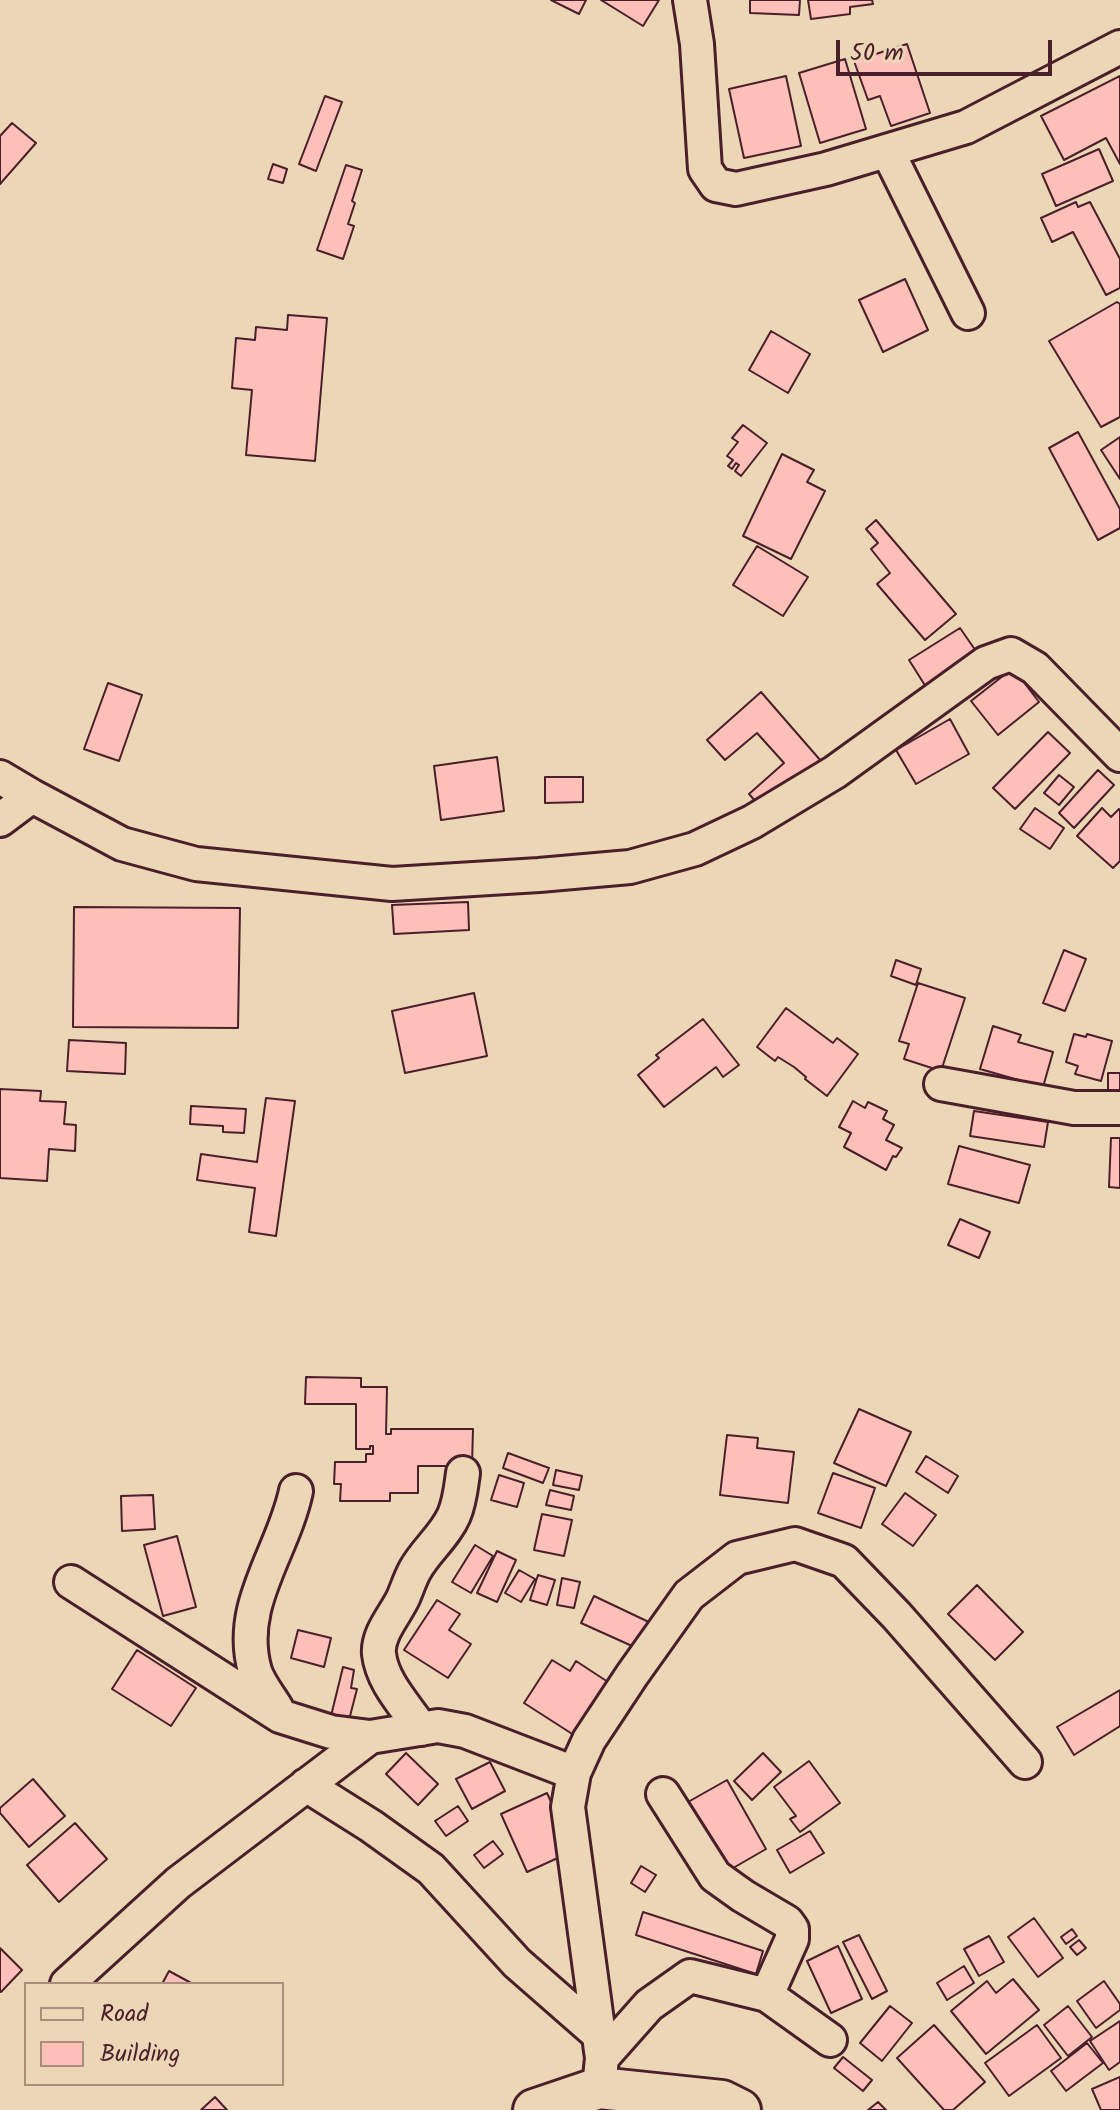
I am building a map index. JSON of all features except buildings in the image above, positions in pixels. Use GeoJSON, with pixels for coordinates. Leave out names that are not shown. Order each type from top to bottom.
{"type":"FeatureCollection","features":[{"type":"Feature","properties":{"kind":"street"},"geometry":{"type":"LineString","coordinates":[[690,0],[697,44],[705,169],[716,185],[736,189],[826,169],[966,127],[1120,47]]}},
{"type":"Feature","properties":{"kind":"street"},"geometry":{"type":"LineString","coordinates":[[888,152],[968,313]]}},
{"type":"Feature","properties":{"kind":"street"},"geometry":{"type":"LineString","coordinates":[[0,777],[122,844],[196,864],[392,884],[630,867],[695,849],[752,822],[835,772],[986,663],[1011,654],[1035,668],[1120,755]]}},
{"type":"Feature","properties":{"kind":"street"},"geometry":{"type":"LineString","coordinates":[[0,820],[32,796]]}},
{"type":"Feature","properties":{"kind":"street"},"geometry":{"type":"LineString","coordinates":[[941,1084],[1074,1108],[1120,1108]]}},
{"type":"Feature","properties":{"kind":"street"},"geometry":{"type":"LineString","coordinates":[[421,1729],[385,1673],[379,1654],[381,1641],[415,1569],[453,1516],[460,1497],[463,1473]]}},
{"type":"Feature","properties":{"kind":"street"},"geometry":{"type":"LineString","coordinates":[[280,1716],[256,1673],[250,1636],[255,1601],[291,1514],[296,1491]]}},
{"type":"Feature","properties":{"kind":"street"},"geometry":{"type":"LineString","coordinates":[[599,2060],[568,1807],[574,1773],[589,1740],[689,1595],[737,1558],[795,1544],[844,1561],[897,1616],[1025,1762]]}},
{"type":"Feature","properties":{"kind":"street"},"geometry":{"type":"LineString","coordinates":[[71,1582],[280,1716],[331,1732],[370,1737],[438,1726],[465,1731],[574,1773]]}},
{"type":"Feature","properties":{"kind":"street"},"geometry":{"type":"LineString","coordinates":[[69,1982],[178,1883],[370,1737]]}},
{"type":"Feature","properties":{"kind":"street"},"geometry":{"type":"LineString","coordinates":[[306,1785],[431,1869],[517,1963],[599,2060],[722,2101],[740,2110]]}},
{"type":"Feature","properties":{"kind":"street"},"geometry":{"type":"LineString","coordinates":[[663,1794],[715,1876],[787,1922],[792,1929],[792,1939],[767,1995]]}},
{"type":"Feature","properties":{"kind":"street"},"geometry":{"type":"LineString","coordinates":[[534,2110],[599,2060],[649,2005],[690,1976],[767,1995],[830,2040]]}}]}
